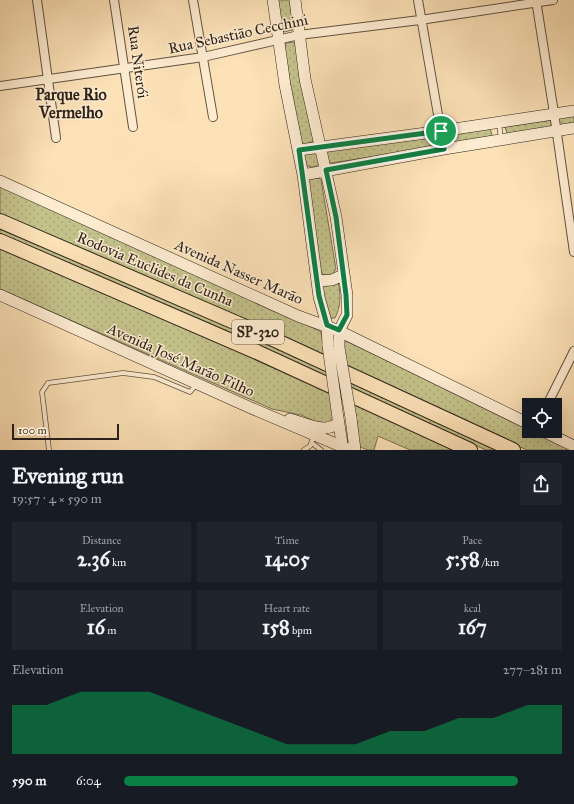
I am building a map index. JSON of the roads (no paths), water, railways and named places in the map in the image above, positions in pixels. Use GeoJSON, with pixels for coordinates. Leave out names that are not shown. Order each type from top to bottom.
{"type":"FeatureCollection","features":[{"type":"Feature","properties":{"kind":"highway","name":"Rodovia Euclides da Cunha"},"geometry":{"type":"LineString","coordinates":[[0,220],[269,338],[513,450]]}},
{"type":"Feature","properties":{"kind":"highway","name":"SP-320"},"geometry":{"type":"LineString","coordinates":[[0,241],[257,352],[470,450]]}},
{"type":"Feature","properties":{"kind":"main road"},"geometry":{"type":"LineString","coordinates":[[273,0],[278,39],[303,175],[319,296],[334,347],[351,418],[355,450]]}},
{"type":"Feature","properties":{"kind":"main road"},"geometry":{"type":"LineString","coordinates":[[296,0],[305,79],[336,217],[346,295],[347,315],[339,330],[334,347],[339,420],[345,449]]}},
{"type":"Feature","properties":{"kind":"main road"},"geometry":{"type":"LineString","coordinates":[[299,150],[574,111]]}},
{"type":"Feature","properties":{"kind":"main road"},"geometry":{"type":"LineString","coordinates":[[303,175],[500,139],[574,128]]}},
{"type":"Feature","properties":{"kind":"main road","name":"Avenida Nasser Marão"},"geometry":{"type":"LineString","coordinates":[[0,181],[298,316],[339,330],[522,421]]}},
{"type":"Feature","properties":{"kind":"main road"},"geometry":{"type":"LineString","coordinates":[[317,281],[332,280],[343,274]]}},
{"type":"Feature","properties":{"kind":"main road","name":"Avenida José Marão Filho"},"geometry":{"type":"LineString","coordinates":[[0,295],[251,408],[313,439],[345,449]]}},
{"type":"Feature","properties":{"kind":"main road"},"geometry":{"type":"LineString","coordinates":[[251,408],[318,427],[329,428],[335,426],[339,420]]}},
{"type":"Feature","properties":{"kind":"main road"},"geometry":{"type":"LineString","coordinates":[[557,438],[574,446]]}},
{"type":"Feature","properties":{"kind":"street"},"geometry":{"type":"LineString","coordinates":[[37,0],[56,138]]}},
{"type":"Feature","properties":{"kind":"street","name":"Rua Niterói"},"geometry":{"type":"LineString","coordinates":[[114,0],[133,127]]}},
{"type":"Feature","properties":{"kind":"street"},"geometry":{"type":"LineString","coordinates":[[193,0],[213,117]]}},
{"type":"Feature","properties":{"kind":"street"},"geometry":{"type":"LineString","coordinates":[[418,0],[420,20],[444,149]]}},
{"type":"Feature","properties":{"kind":"street","name":"Rua Sebastião Cecchini"},"geometry":{"type":"LineString","coordinates":[[0,86],[47,78],[124,70],[203,58],[299,34],[420,20],[536,1],[553,0]]}},
{"type":"Feature","properties":{"kind":"street"},"geometry":{"type":"LineString","coordinates":[[536,1],[574,252]]}},
{"type":"Feature","properties":{"kind":"street"},"geometry":{"type":"LineString","coordinates":[[550,398],[574,351]]}},
{"type":"Feature","properties":{"kind":"lane"},"geometry":{"type":"LineString","coordinates":[[499,122],[500,139]]}},
{"type":"Feature","properties":{"kind":"lane"},"geometry":{"type":"LineString","coordinates":[[49,450],[42,392],[48,383],[123,373],[154,377],[190,392],[197,384]]}},
{"type":"Feature","properties":{"kind":"lane"},"geometry":{"type":"LineString","coordinates":[[304,450],[313,439],[321,450]]}},
{"type":"Feature","properties":{"kind":"district","name":"Parque Rio Vermelho"},"geometry":{"type":"Point","coordinates":[71,103]}}]}
